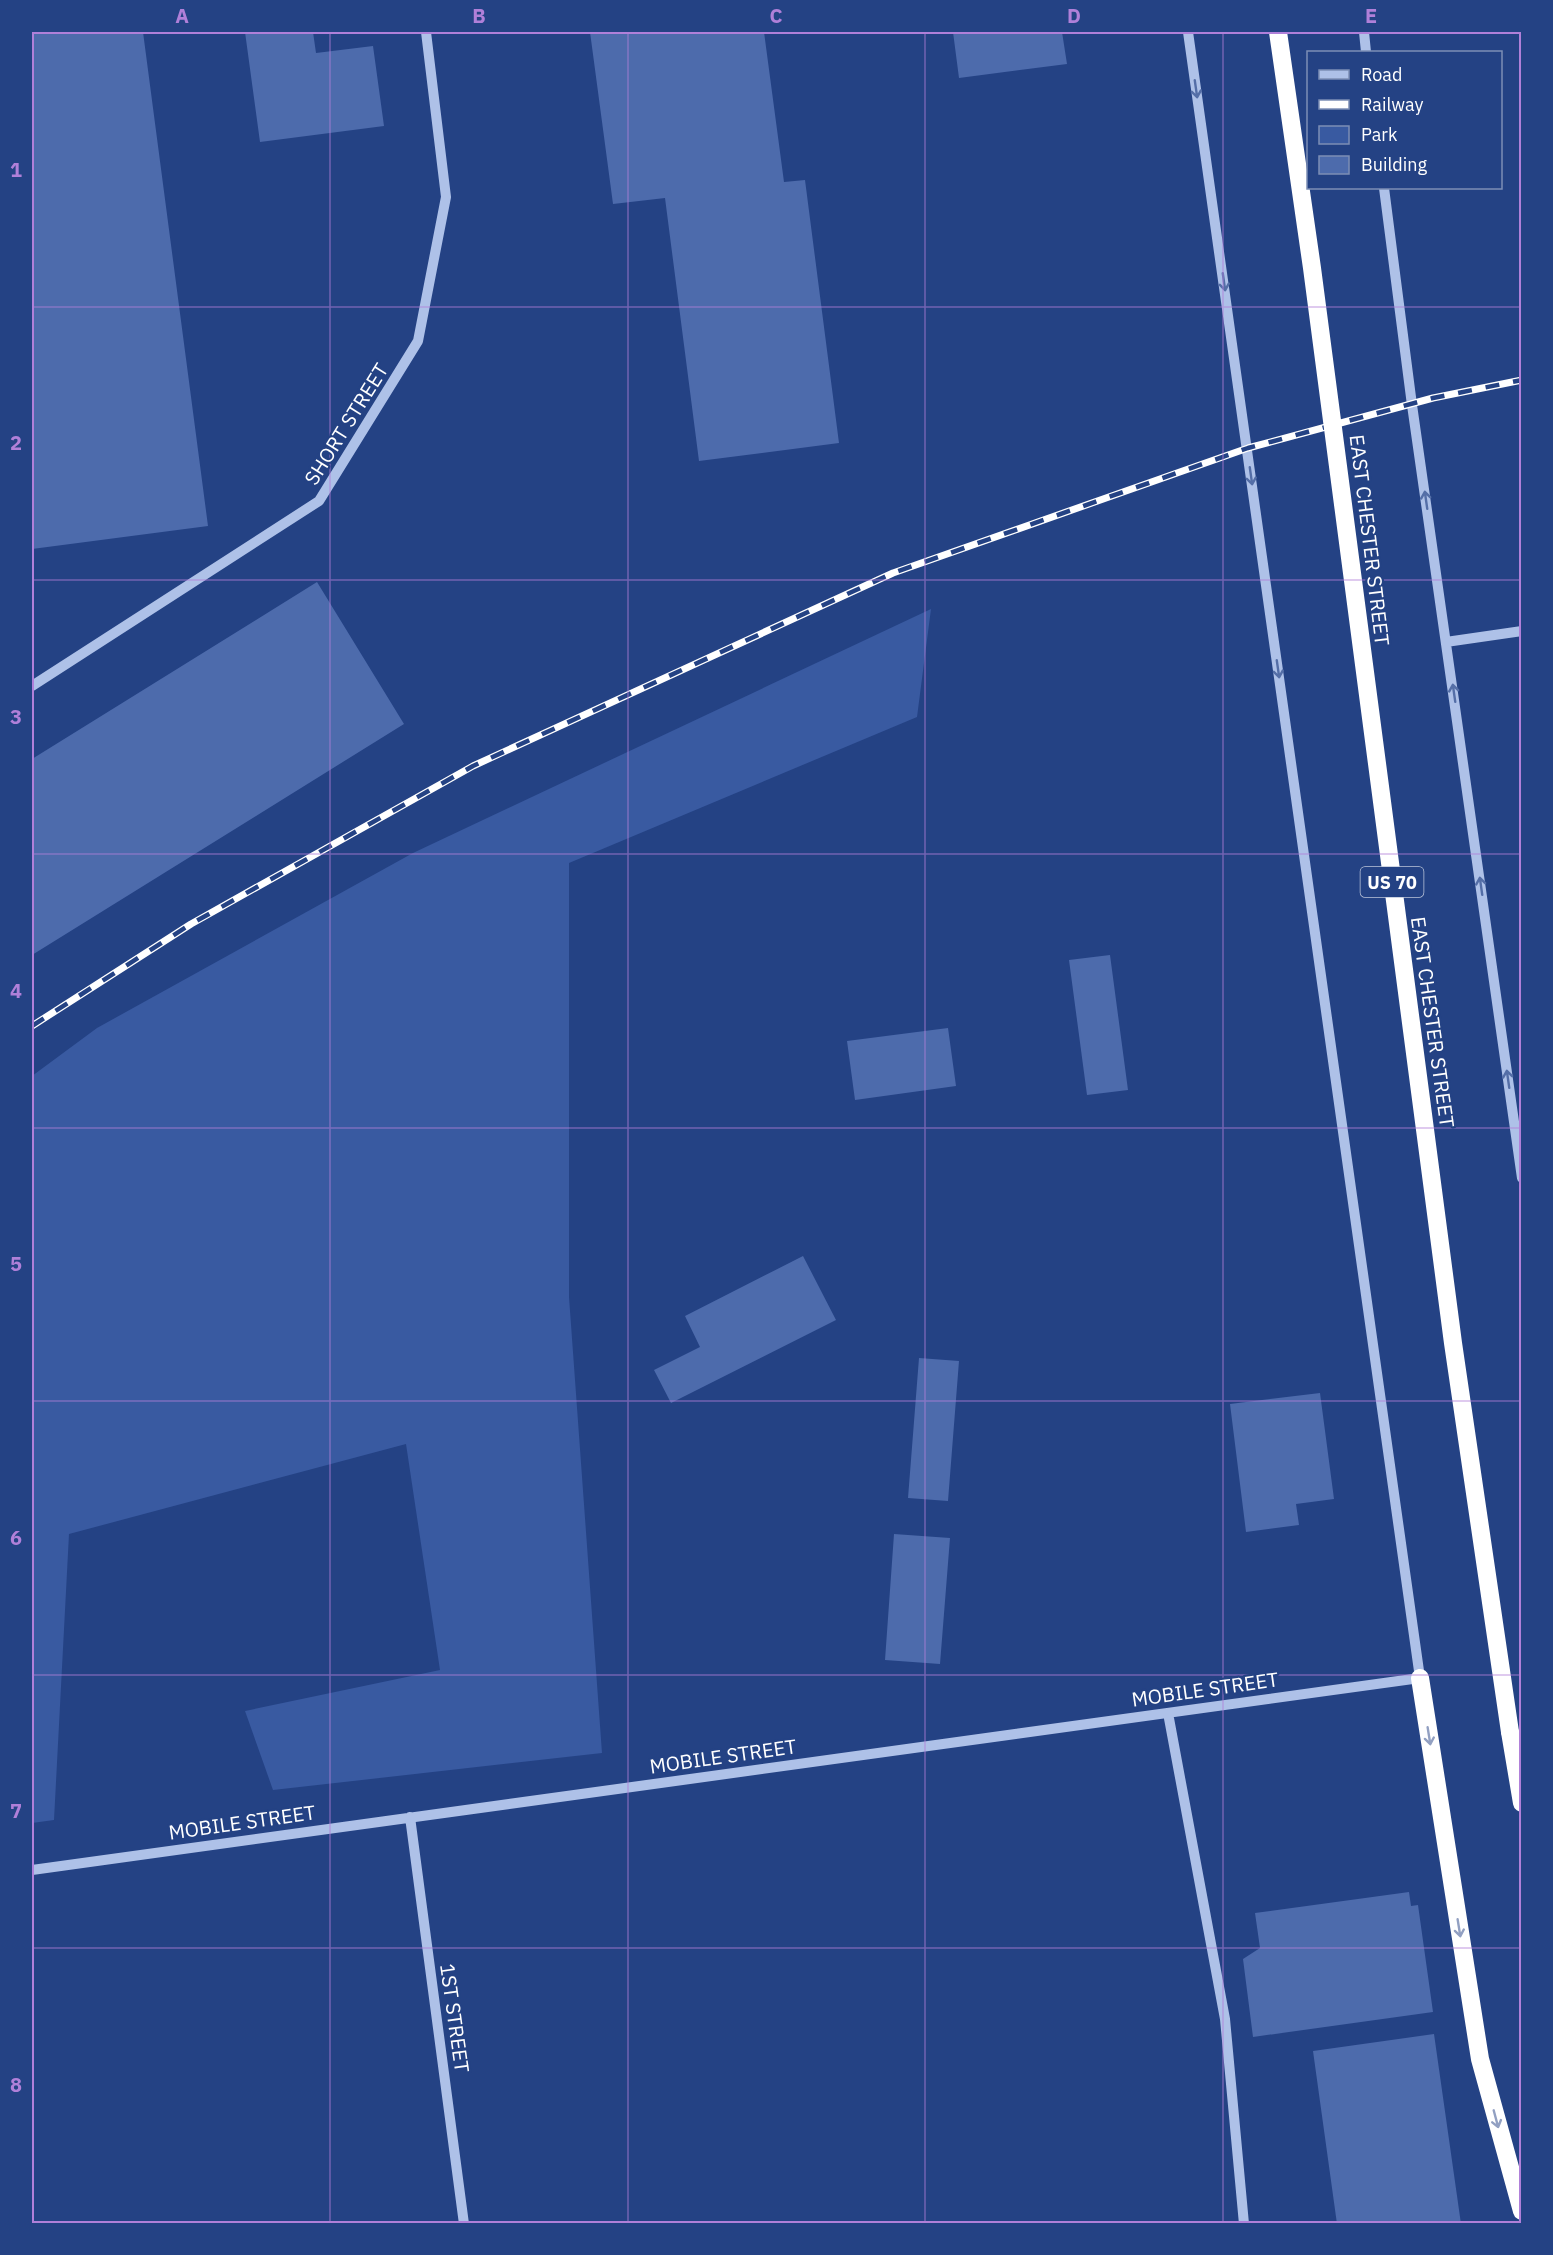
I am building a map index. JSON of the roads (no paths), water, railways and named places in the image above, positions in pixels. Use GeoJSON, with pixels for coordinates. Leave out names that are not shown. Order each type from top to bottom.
{"type":"FeatureCollection","features":[{"type":"Feature","properties":{"kind":"highway","name":"EAST CHESTER STREET"},"geometry":{"type":"LineString","coordinates":[[1278,32],[1312,268],[1452,1331],[1521,1803]]}},
{"type":"Feature","properties":{"kind":"highway"},"geometry":{"type":"LineString","coordinates":[[1420,1678],[1480,2059],[1521,2211]]}},
{"type":"Feature","properties":{"kind":"street","name":"SHORT STREET"},"geometry":{"type":"LineString","coordinates":[[32,686],[319,501],[418,341],[446,197],[426,32]]}},
{"type":"Feature","properties":{"kind":"street"},"geometry":{"type":"LineString","coordinates":[[1188,32],[1420,1678]]}},
{"type":"Feature","properties":{"kind":"street"},"geometry":{"type":"LineString","coordinates":[[1364,32],[1366,51]]}},
{"type":"Feature","properties":{"kind":"street"},"geometry":{"type":"LineString","coordinates":[[1384,189],[1412,405],[1521,1178]]}},
{"type":"Feature","properties":{"kind":"street"},"geometry":{"type":"LineString","coordinates":[[1446,642],[1521,631]]}},
{"type":"Feature","properties":{"kind":"street","name":"MOBILE STREET"},"geometry":{"type":"LineString","coordinates":[[32,1870],[1420,1678]]}},
{"type":"Feature","properties":{"kind":"street"},"geometry":{"type":"LineString","coordinates":[[1168,1713],[1225,2019],[1244,2223]]}},
{"type":"Feature","properties":{"kind":"street","name":"1ST STREET"},"geometry":{"type":"LineString","coordinates":[[410,1817],[464,2223]]}},
{"type":"Feature","properties":{"kind":"railway"},"geometry":{"type":"LineString","coordinates":[[32,1026],[191,924],[473,766],[893,573],[1248,448],[1433,398],[1522,380]]}}]}
